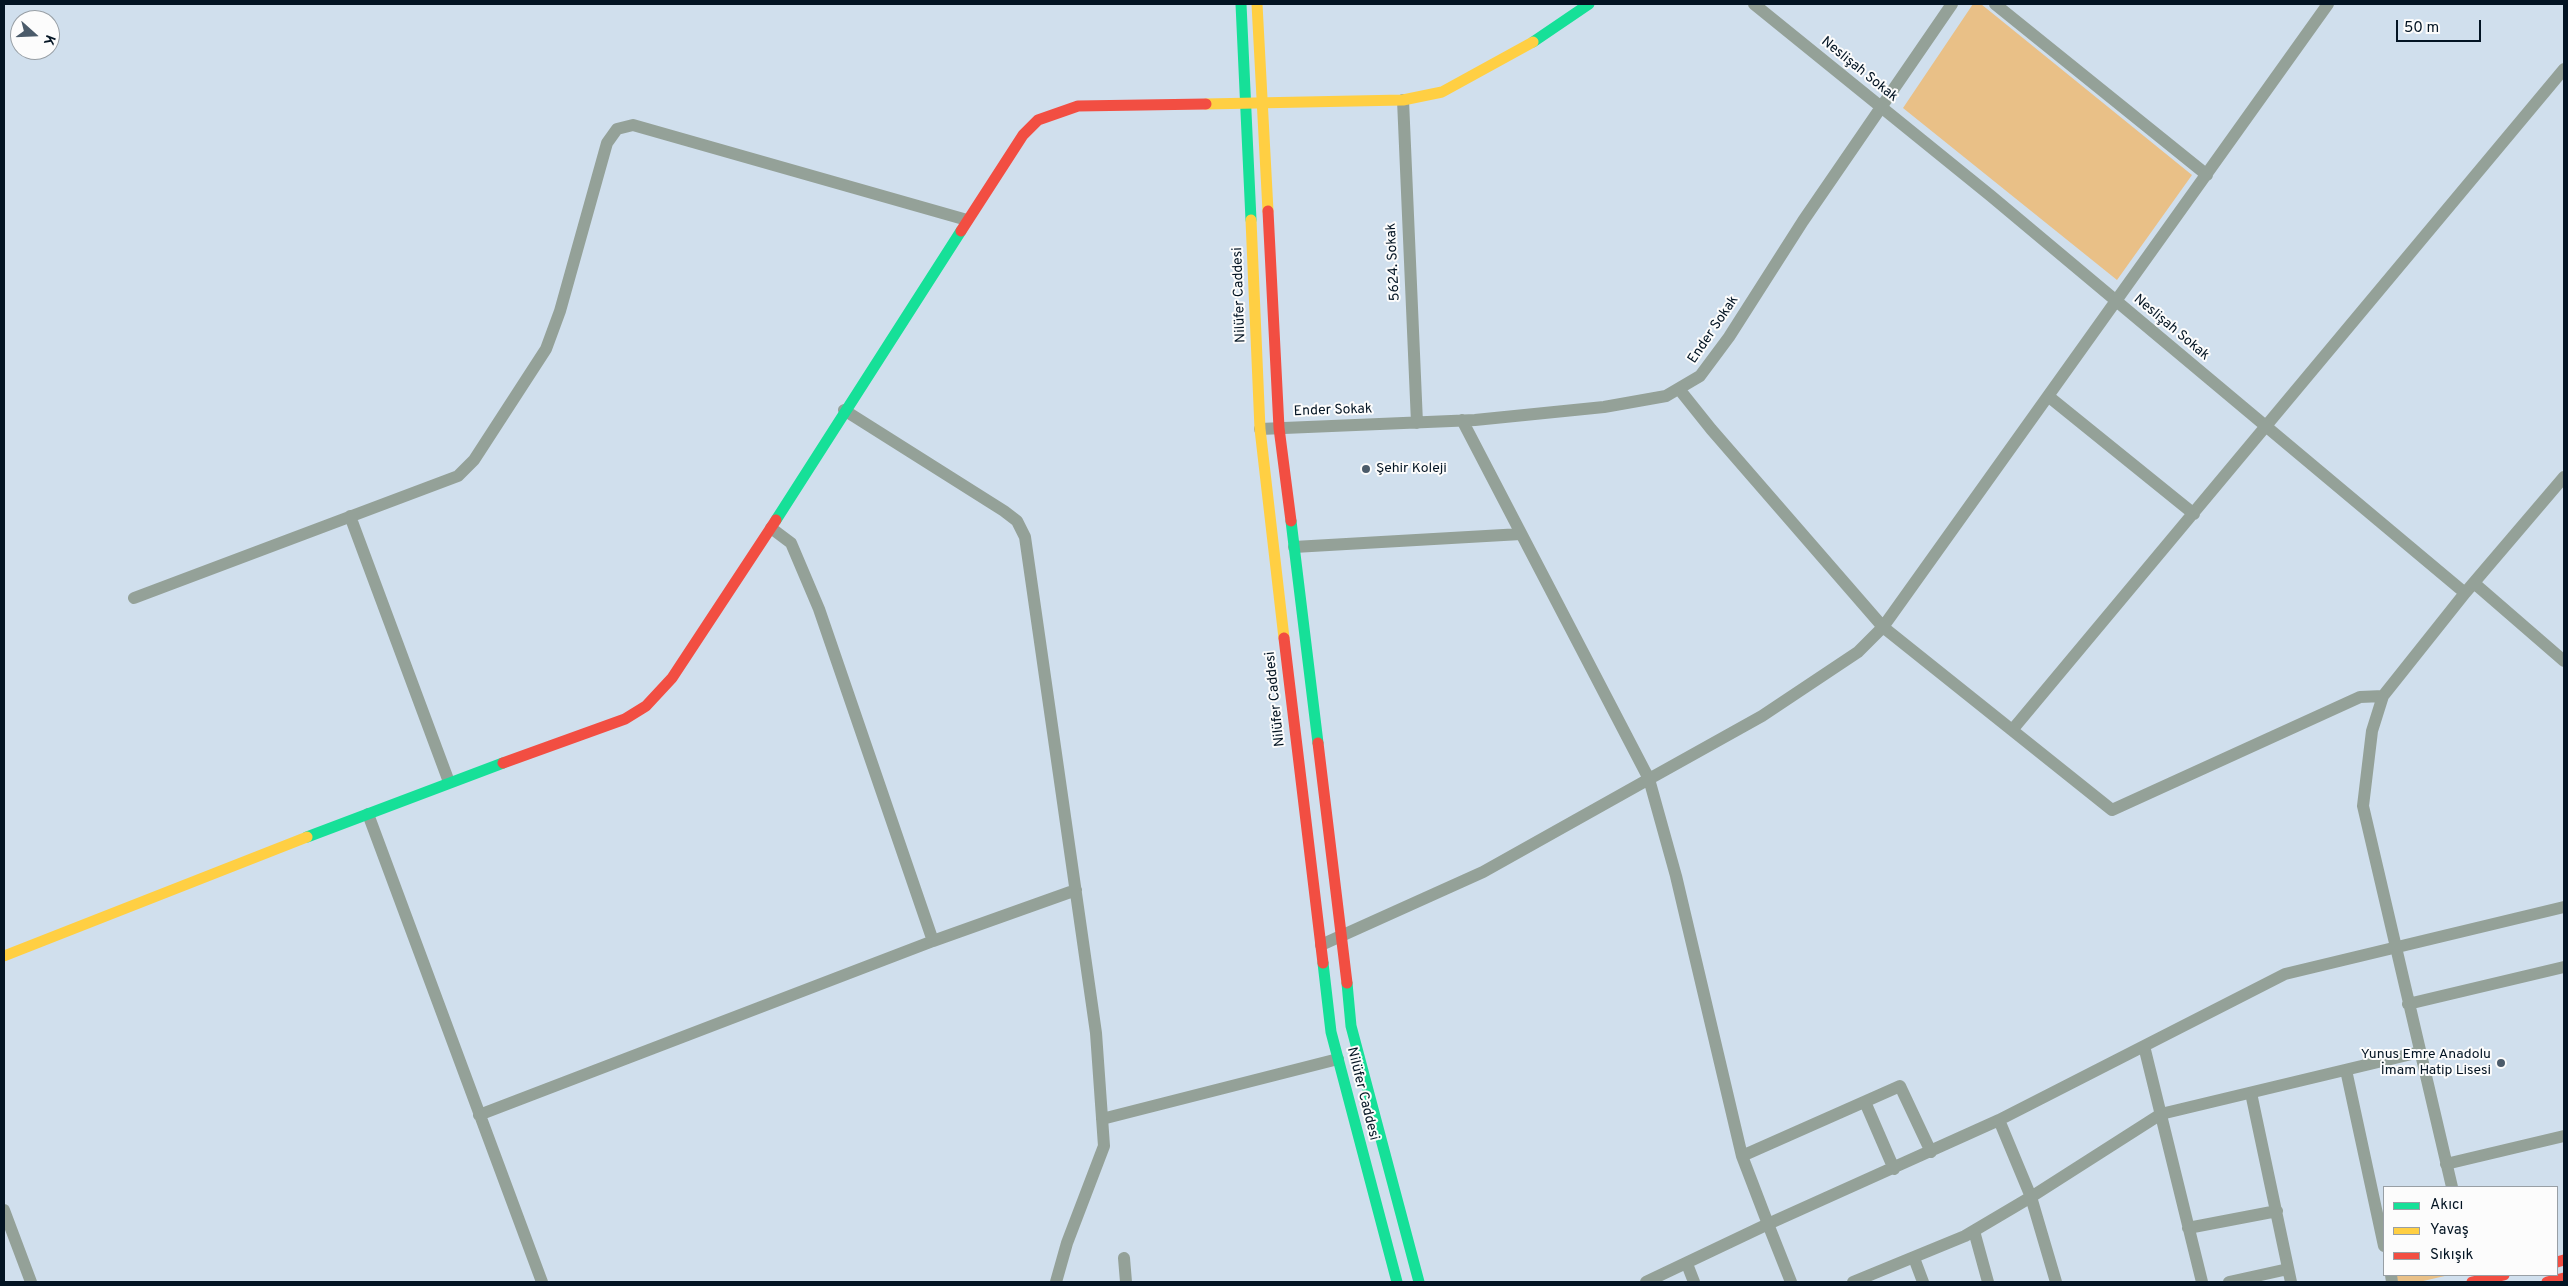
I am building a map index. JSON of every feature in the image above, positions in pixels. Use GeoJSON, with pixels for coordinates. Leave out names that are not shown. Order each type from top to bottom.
{"type":"FeatureCollection","features":[{"type":"Feature","properties":{"kind":"street","name":"Nilüfer Caddesi"},"geometry":{"type":"LineString","coordinates":[[1241,4],[1260,429],[1331,1032],[1397,1282]]}},
{"type":"Feature","properties":{"kind":"street"},"geometry":{"type":"LineString","coordinates":[[1257,4],[1279,428],[1342,935],[1351,1026],[1419,1282]]}},
{"type":"Feature","properties":{"kind":"street"},"geometry":{"type":"LineString","coordinates":[[4,956],[449,782],[624,719],[646,706],[672,678],[771,528],[844,410],[1022,134],[1038,120],[1056,112],[1078,106],[1403,100],[1442,92],[1520,50],[1589,4]]}},
{"type":"Feature","properties":{"kind":"street","name":"Neslişah Sokak"},"geometry":{"type":"LineString","coordinates":[[1754,4],[1882,108],[2266,428],[2564,661]]}},
{"type":"Feature","properties":{"kind":"street","name":"Ender Sokak"},"geometry":{"type":"LineString","coordinates":[[1260,429],[1417,423],[1604,407],[1666,396],[1679,389],[1700,376],[1729,337],[1804,220],[1952,4]]}},
{"type":"Feature","properties":{"kind":"street"},"geometry":{"type":"LineString","coordinates":[[1996,4],[2207,175]]}},
{"type":"Feature","properties":{"kind":"street"},"geometry":{"type":"LineString","coordinates":[[1321,945],[1483,872],[1762,716],[1858,652],[1883,627],[2328,4]]}},
{"type":"Feature","properties":{"kind":"street"},"geometry":{"type":"LineString","coordinates":[[2013,729],[2564,69]]}},
{"type":"Feature","properties":{"kind":"street","name":"5624. Sokak"},"geometry":{"type":"LineString","coordinates":[[1403,100],[1417,423]]}},
{"type":"Feature","properties":{"kind":"street"},"geometry":{"type":"LineString","coordinates":[[134,598],[458,476],[474,460],[546,349],[560,311],[607,143],[617,129],[634,124],[967,220]]}},
{"type":"Feature","properties":{"kind":"street"},"geometry":{"type":"LineString","coordinates":[[1679,389],[1710,429],[1883,627],[2112,810],[2360,697],[2383,696]]}},
{"type":"Feature","properties":{"kind":"street"},"geometry":{"type":"LineString","coordinates":[[2048,396],[2194,514]]}},
{"type":"Feature","properties":{"kind":"street"},"geometry":{"type":"LineString","coordinates":[[844,410],[1004,511],[1017,521],[1024,537],[1096,1033],[1104,1146],[1067,1243],[1056,1282]]}},
{"type":"Feature","properties":{"kind":"street"},"geometry":{"type":"LineString","coordinates":[[1462,420],[1648,779],[1676,876],[1742,1156],[1791,1282]]}},
{"type":"Feature","properties":{"kind":"street"},"geometry":{"type":"LineString","coordinates":[[2452,1186],[2362,806],[2372,731],[2383,696],[2469,588],[2564,477]]}},
{"type":"Feature","properties":{"kind":"street"},"geometry":{"type":"LineString","coordinates":[[350,516],[449,782]]}},
{"type":"Feature","properties":{"kind":"street"},"geometry":{"type":"LineString","coordinates":[[771,528],[791,543],[820,609],[933,942]]}},
{"type":"Feature","properties":{"kind":"street"},"geometry":{"type":"LineString","coordinates":[[1294,547],[1521,534]]}},
{"type":"Feature","properties":{"kind":"street"},"geometry":{"type":"LineString","coordinates":[[368,814],[542,1282]]}},
{"type":"Feature","properties":{"kind":"street"},"geometry":{"type":"LineString","coordinates":[[479,1115],[933,942],[1076,890]]}},
{"type":"Feature","properties":{"kind":"street"},"geometry":{"type":"LineString","coordinates":[[1646,1282],[1768,1224],[1894,1169],[1999,1120],[2286,974],[2564,907]]}},
{"type":"Feature","properties":{"kind":"street"},"geometry":{"type":"LineString","coordinates":[[2408,1004],[2564,967]]}},
{"type":"Feature","properties":{"kind":"street"},"geometry":{"type":"LineString","coordinates":[[2144,1046],[2202,1282]]}},
{"type":"Feature","properties":{"kind":"street"},"geometry":{"type":"LineString","coordinates":[[1854,1282],[1974,1231],[2031,1198],[2161,1114],[2420,1052]]}},
{"type":"Feature","properties":{"kind":"street"},"geometry":{"type":"LineString","coordinates":[[1102,1119],[1338,1059]]}},
{"type":"Feature","properties":{"kind":"street"},"geometry":{"type":"LineString","coordinates":[[2346,1070],[2383,1241]]}},
{"type":"Feature","properties":{"kind":"street"},"geometry":{"type":"LineString","coordinates":[[1742,1156],[1900,1086],[1931,1152]]}},
{"type":"Feature","properties":{"kind":"street"},"geometry":{"type":"LineString","coordinates":[[2251,1093],[2291,1282]]}},
{"type":"Feature","properties":{"kind":"street"},"geometry":{"type":"LineString","coordinates":[[1865,1102],[1894,1169]]}},
{"type":"Feature","properties":{"kind":"street"},"geometry":{"type":"LineString","coordinates":[[1999,1120],[2031,1198],[2056,1282]]}},
{"type":"Feature","properties":{"kind":"street"},"geometry":{"type":"LineString","coordinates":[[2446,1164],[2564,1136]]}},
{"type":"Feature","properties":{"kind":"street"},"geometry":{"type":"LineString","coordinates":[[4,1210],[31,1282]]}},
{"type":"Feature","properties":{"kind":"street"},"geometry":{"type":"LineString","coordinates":[[2188,1228],[2277,1211]]}},
{"type":"Feature","properties":{"kind":"street"},"geometry":{"type":"LineString","coordinates":[[1974,1231],[1988,1282]]}},
{"type":"Feature","properties":{"kind":"street"},"geometry":{"type":"LineString","coordinates":[[1124,1258],[1126,1282]]}},
{"type":"Feature","properties":{"kind":"street"},"geometry":{"type":"LineString","coordinates":[[1914,1258],[1923,1282]]}},
{"type":"Feature","properties":{"kind":"street"},"geometry":{"type":"LineString","coordinates":[[1686,1264],[1694,1282]]}},
{"type":"Feature","properties":{"kind":"street"},"geometry":{"type":"LineString","coordinates":[[2229,1282],[2288,1269]]}},
{"type":"Feature","properties":{"kind":"street"},"geometry":{"type":"LineString","coordinates":[[2474,1280],[2498,1276]]}},
{"type":"Feature","properties":{"kind":"street"},"geometry":{"type":"LineString","coordinates":[[2547,1282],[2564,1278]]}},
{"type":"Feature","properties":{"kind":"shaded area"},"geometry":{"type":"Polygon","coordinates":[[[1973,4],[1981,4],[2192,175],[2117,280],[1903,108],[1973,4]]]}},
{"type":"Feature","properties":{"kind":"shaded area"},"geometry":{"type":"Polygon","coordinates":[[[2396,1276],[2445,1276],[2419,1282],[2398,1282],[2396,1276]]]}},
{"type":"Feature","properties":{"kind":"traffic: fast"},"geometry":{"type":"LineString","coordinates":[[1241,4],[1251,220]]}},
{"type":"Feature","properties":{"kind":"traffic: fast"},"geometry":{"type":"LineString","coordinates":[[1533,42],[1589,4]]}},
{"type":"Feature","properties":{"kind":"traffic: fast"},"geometry":{"type":"LineString","coordinates":[[776,520],[961,231]]}},
{"type":"Feature","properties":{"kind":"traffic: fast"},"geometry":{"type":"LineString","coordinates":[[1291,521],[1318,743]]}},
{"type":"Feature","properties":{"kind":"traffic: fast"},"geometry":{"type":"LineString","coordinates":[[307,837],[503,763]]}},
{"type":"Feature","properties":{"kind":"traffic: fast"},"geometry":{"type":"LineString","coordinates":[[1323,963],[1331,1032],[1397,1282]]}},
{"type":"Feature","properties":{"kind":"traffic: fast"},"geometry":{"type":"LineString","coordinates":[[1347,983],[1351,1026],[1419,1282]]}},
{"type":"Feature","properties":{"kind":"traffic: slow"},"geometry":{"type":"LineString","coordinates":[[1257,4],[1268,211]]}},
{"type":"Feature","properties":{"kind":"traffic: slow"},"geometry":{"type":"LineString","coordinates":[[1206,104],[1403,100],[1442,92],[1533,42]]}},
{"type":"Feature","properties":{"kind":"traffic: slow"},"geometry":{"type":"LineString","coordinates":[[1251,220],[1260,429],[1284,638]]}},
{"type":"Feature","properties":{"kind":"traffic: slow"},"geometry":{"type":"LineString","coordinates":[[4,956],[307,837]]}},
{"type":"Feature","properties":{"kind":"traffic: jam"},"geometry":{"type":"LineString","coordinates":[[961,231],[1023,135],[1038,120],[1078,106],[1206,104]]}},
{"type":"Feature","properties":{"kind":"traffic: jam"},"geometry":{"type":"LineString","coordinates":[[1268,211],[1279,428],[1291,521]]}},
{"type":"Feature","properties":{"kind":"traffic: jam"},"geometry":{"type":"LineString","coordinates":[[503,763],[625,719],[646,706],[672,678],[776,520]]}},
{"type":"Feature","properties":{"kind":"traffic: jam"},"geometry":{"type":"LineString","coordinates":[[1284,638],[1323,963]]}},
{"type":"Feature","properties":{"kind":"traffic: jam"},"geometry":{"type":"LineString","coordinates":[[1318,743],[1347,983]]}},
{"type":"Feature","properties":{"kind":"traffic: jam"},"geometry":{"type":"LineString","coordinates":[[2558,1262],[2564,1260]]}},
{"type":"Feature","properties":{"kind":"traffic: jam"},"geometry":{"type":"LineString","coordinates":[[2472,1282],[2499,1276]]}},
{"type":"Feature","properties":{"kind":"traffic: jam"},"geometry":{"type":"LineString","coordinates":[[2547,1282],[2564,1278]]}},
{"type":"Feature","properties":{"kind":"place","name":"Şehir Koleji"},"geometry":{"type":"Point","coordinates":[1366,469]}},
{"type":"Feature","properties":{"kind":"place","name":"Yunus Emre Anadolu İmam Hatip Lisesi"},"geometry":{"type":"Point","coordinates":[2501,1063]}}]}
